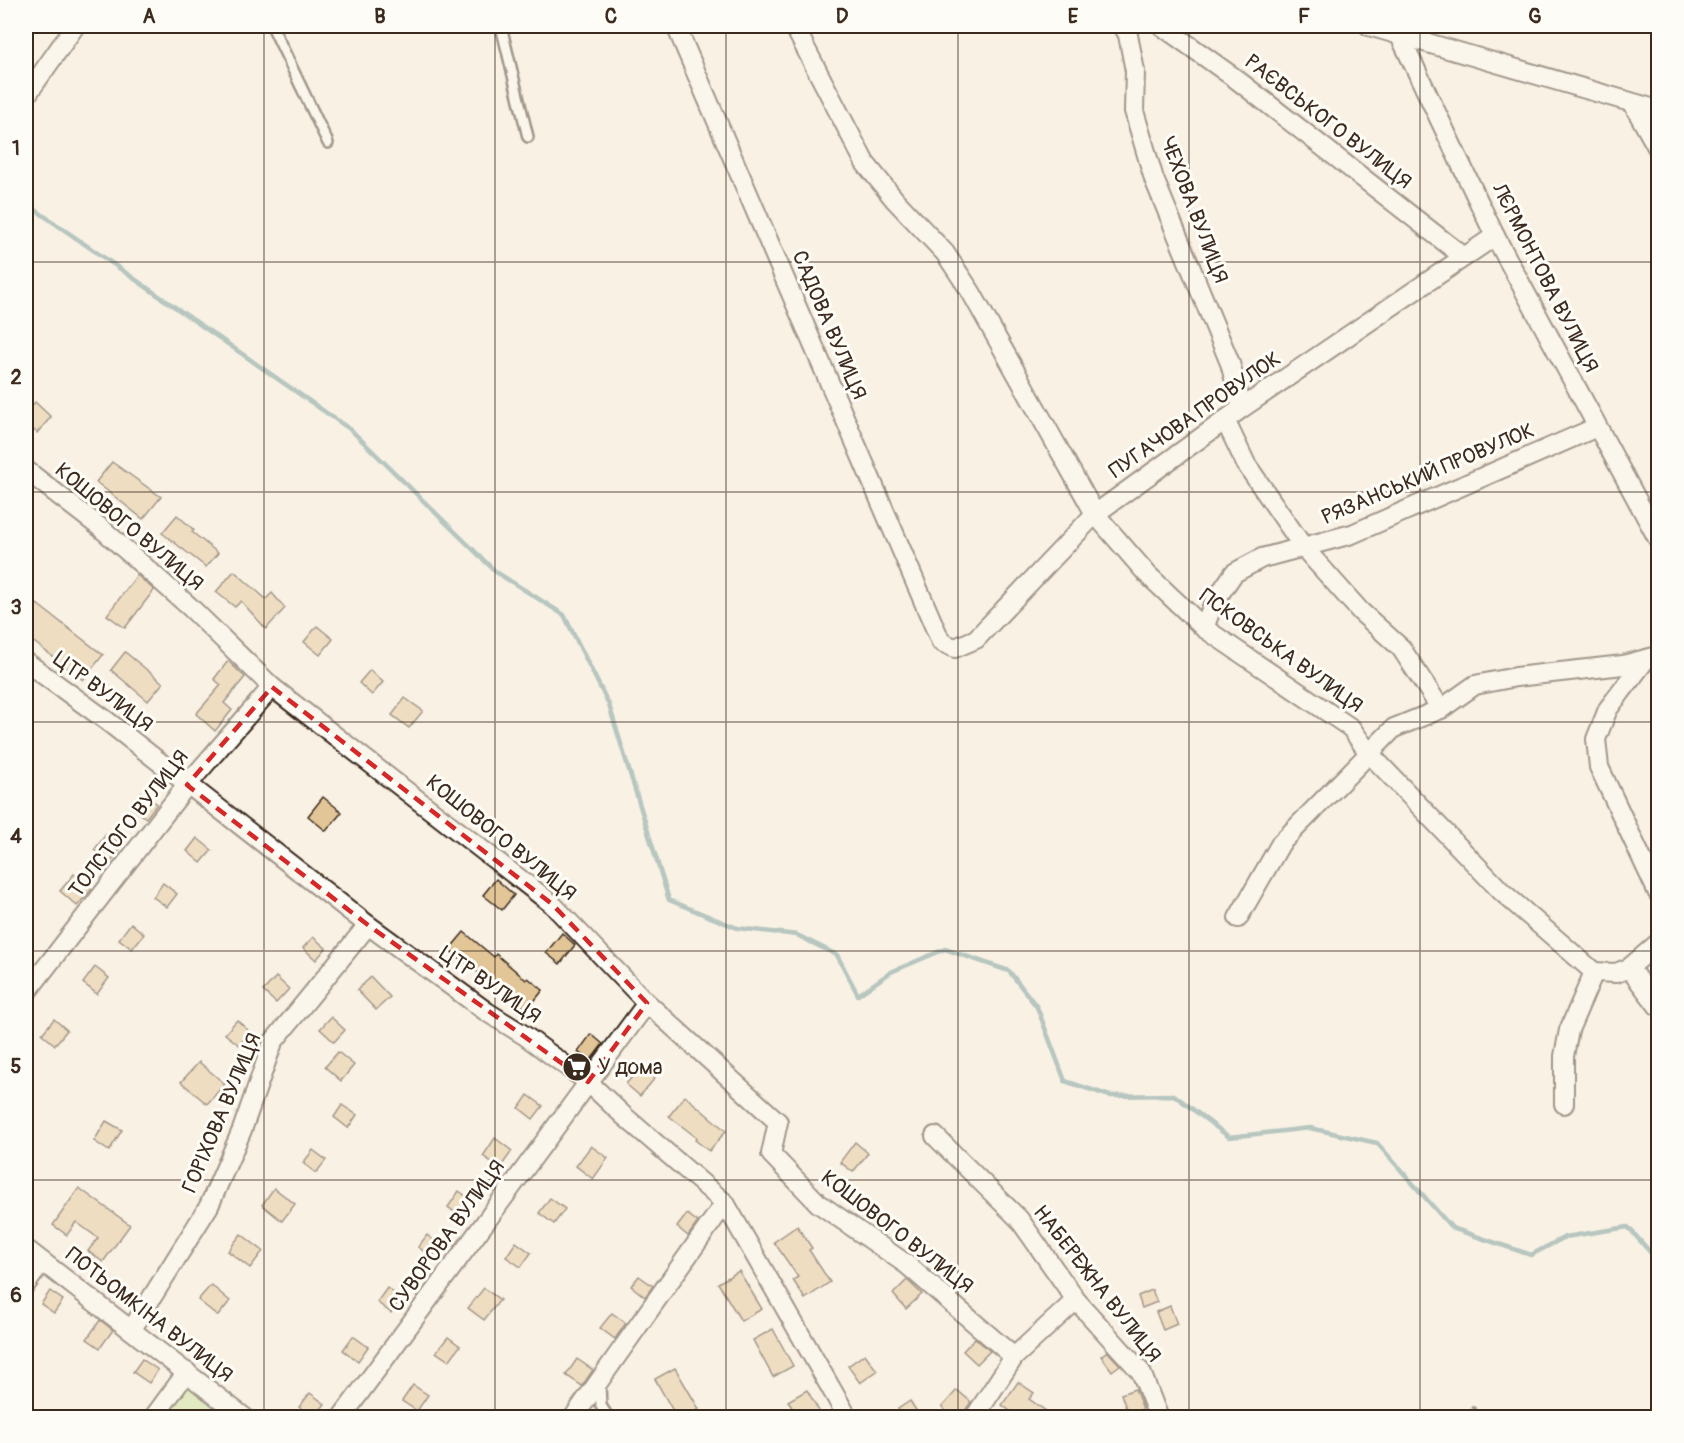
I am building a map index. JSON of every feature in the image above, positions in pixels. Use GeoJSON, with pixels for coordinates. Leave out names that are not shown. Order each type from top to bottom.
{"type":"FeatureCollection","features":[{"type":"Feature","properties":{"kind":"street"},"geometry":{"type":"LineString","coordinates":[[26,96],[75,26]]}},
{"type":"Feature","properties":{"kind":"street","name":"САДОВА ВУЛИЦЯ"},"geometry":{"type":"LineString","coordinates":[[676,26],[941,642]]}},
{"type":"Feature","properties":{"kind":"street","name":"ПСКОВСЬКА ВУЛИЦЯ"},"geometry":{"type":"LineString","coordinates":[[794,26],[865,164],[945,253],[971,292],[1095,514],[1147,574],[1204,628],[1351,728],[1368,752],[1502,892],[1594,972]]}},
{"type":"Feature","properties":{"kind":"street","name":"ЧЕХОВА ВУЛИЦЯ"},"geometry":{"type":"LineString","coordinates":[[1123,26],[1128,35],[1135,71],[1134,111],[1154,178],[1230,363],[1242,408]]}},
{"type":"Feature","properties":{"kind":"street","name":"РАЄВСЬКОГО ВУЛИЦЯ"},"geometry":{"type":"LineString","coordinates":[[1162,26],[1236,79],[1464,257]]}},
{"type":"Feature","properties":{"kind":"street"},"geometry":{"type":"LineString","coordinates":[[1369,26],[1659,110]]}},
{"type":"Feature","properties":{"kind":"street","name":"ЛЄРМОНТОВА ВУЛИЦЯ"},"geometry":{"type":"LineString","coordinates":[[1399,34],[1496,236],[1659,539]]}},
{"type":"Feature","properties":{"kind":"street"},"geometry":{"type":"LineString","coordinates":[[1634,104],[1659,149]]}},
{"type":"Feature","properties":{"kind":"street","name":"ПУГАЧОВА ПРОВУЛОК"},"geometry":{"type":"LineString","coordinates":[[941,642],[955,648],[976,639],[1095,514],[1242,408],[1496,236]]}},
{"type":"Feature","properties":{"kind":"street"},"geometry":{"type":"LineString","coordinates":[[1225,420],[1246,464],[1304,548],[1361,612],[1401,648],[1441,709]]}},
{"type":"Feature","properties":{"kind":"street","name":"РЯЗАНСЬКИЙ ПРОВУЛОК"},"geometry":{"type":"LineString","coordinates":[[1204,628],[1214,602],[1234,573],[1262,558],[1352,534],[1597,427]]}},
{"type":"Feature","properties":{"kind":"street","name":"КОШОВОГО ВУЛИЦЯ"},"geometry":{"type":"LineString","coordinates":[[26,470],[101,528],[190,607],[272,687],[552,904],[647,1003],[778,1122],[771,1154],[818,1203],[906,1264],[1014,1358]]}},
{"type":"Feature","properties":{"kind":"street"},"geometry":{"type":"LineString","coordinates":[[1238,918],[1281,843],[1394,728],[1441,709],[1475,685],[1516,677],[1623,665],[1652,657]]}},
{"type":"Feature","properties":{"kind":"street"},"geometry":{"type":"LineString","coordinates":[[1652,657],[1608,709],[1596,739],[1599,767],[1659,893]]}},
{"type":"Feature","properties":{"kind":"street","name":"ЦТР ВУЛИЦЯ"},"geometry":{"type":"LineString","coordinates":[[26,662],[107,721],[368,925],[588,1082],[725,1203],[848,1418]]}},
{"type":"Feature","properties":{"kind":"street","name":"ТОЛСТОГО ВУЛИЦЯ"},"geometry":{"type":"LineString","coordinates":[[26,993],[187,784],[272,687]]}},
{"type":"Feature","properties":{"kind":"street","name":"ГОРІХОВА ВУЛИЦЯ"},"geometry":{"type":"LineString","coordinates":[[132,1329],[208,1206],[242,1130],[273,1042],[368,925]]}},
{"type":"Feature","properties":{"kind":"street"},"geometry":{"type":"LineString","coordinates":[[1564,1104],[1564,1056],[1569,1030],[1594,972],[1616,973],[1629,968],[1659,944]]}},
{"type":"Feature","properties":{"kind":"street"},"geometry":{"type":"LineString","coordinates":[[1629,968],[1643,989],[1659,1006]]}},
{"type":"Feature","properties":{"kind":"street","name":"СУВОРОВА ВУЛИЦЯ"},"geometry":{"type":"LineString","coordinates":[[341,1418],[647,1003]]}},
{"type":"Feature","properties":{"kind":"street","name":"НАБЕРЕЖНА ВУЛИЦЯ"},"geometry":{"type":"LineString","coordinates":[[935,1136],[1019,1219],[1076,1300],[1141,1372],[1159,1418]]}},
{"type":"Feature","properties":{"kind":"street"},"geometry":{"type":"LineString","coordinates":[[573,1418],[725,1203]]}},
{"type":"Feature","properties":{"kind":"street","name":"ПОТЬОМКІНА ВУЛИЦЯ"},"geometry":{"type":"LineString","coordinates":[[26,1249],[245,1418]]}},
{"type":"Feature","properties":{"kind":"street"},"geometry":{"type":"LineString","coordinates":[[26,1284],[42,1262]]}},
{"type":"Feature","properties":{"kind":"street"},"geometry":{"type":"LineString","coordinates":[[974,1418],[1014,1358],[1076,1300]]}},
{"type":"Feature","properties":{"kind":"street"},"geometry":{"type":"LineString","coordinates":[[153,1418],[187,1372]]}},
{"type":"Feature","properties":{"kind":"lane"},"geometry":{"type":"LineString","coordinates":[[272,26],[327,143]]}},
{"type":"Feature","properties":{"kind":"lane"},"geometry":{"type":"LineString","coordinates":[[501,26],[528,137]]}},
{"type":"Feature","properties":{"kind":"lane"},"geometry":{"type":"LineString","coordinates":[[600,1380],[601,1406],[609,1418]]}},
{"type":"Feature","properties":{"kind":"path"},"geometry":{"type":"LineString","coordinates":[[1471,1406],[1488,1418]]}},
{"type":"Feature","properties":{"kind":"highlighted area"},"geometry":{"type":"Polygon","coordinates":[[[272,687],[552,904],[647,1003],[588,1082],[368,925],[187,785],[272,687]]]}},
{"type":"Feature","properties":{"kind":"green space"},"geometry":{"type":"Polygon","coordinates":[[[187,1372],[245,1418],[151,1418],[187,1372]]]}},
{"type":"Feature","properties":{"kind":"building"},"geometry":{"type":"Polygon","coordinates":[[[35,402],[51,417],[37,433],[26,423],[26,413],[35,402]]]}},
{"type":"Feature","properties":{"kind":"building"},"geometry":{"type":"Polygon","coordinates":[[[112,462],[161,497],[143,519],[96,482],[112,462]]]}},
{"type":"Feature","properties":{"kind":"building"},"geometry":{"type":"Polygon","coordinates":[[[177,515],[194,530],[192,532],[218,553],[206,567],[162,533],[177,515]]]}},
{"type":"Feature","properties":{"kind":"building"},"geometry":{"type":"Polygon","coordinates":[[[234,571],[266,599],[272,593],[285,608],[266,629],[241,601],[235,607],[216,592],[234,571]]]}},
{"type":"Feature","properties":{"kind":"building"},"geometry":{"type":"Polygon","coordinates":[[[137,575],[154,590],[125,628],[107,615],[137,575]]]}},
{"type":"Feature","properties":{"kind":"building"},"geometry":{"type":"Polygon","coordinates":[[[37,604],[103,655],[83,680],[26,636],[26,619],[37,604]]]}},
{"type":"Feature","properties":{"kind":"building"},"geometry":{"type":"Polygon","coordinates":[[[317,626],[333,639],[320,655],[304,642],[317,626]]]}},
{"type":"Feature","properties":{"kind":"building"},"geometry":{"type":"Polygon","coordinates":[[[125,652],[163,683],[148,701],[111,670],[125,652]]]}},
{"type":"Feature","properties":{"kind":"building"},"geometry":{"type":"Polygon","coordinates":[[[228,661],[245,677],[224,703],[232,710],[215,731],[196,714],[221,685],[214,679],[228,661]]]}},
{"type":"Feature","properties":{"kind":"building"},"geometry":{"type":"Polygon","coordinates":[[[370,670],[383,682],[372,695],[359,683],[370,670]]]}},
{"type":"Feature","properties":{"kind":"building"},"geometry":{"type":"Polygon","coordinates":[[[405,698],[423,711],[409,728],[392,715],[405,698]]]}},
{"type":"Feature","properties":{"kind":"building"},"geometry":{"type":"Polygon","coordinates":[[[141,792],[157,804],[146,818],[130,806],[141,792]]]}},
{"type":"Feature","properties":{"kind":"building"},"geometry":{"type":"Polygon","coordinates":[[[323,797],[342,812],[326,831],[308,816],[323,797]]]}},
{"type":"Feature","properties":{"kind":"building"},"geometry":{"type":"Polygon","coordinates":[[[107,833],[123,845],[111,862],[94,850],[107,833]]]}},
{"type":"Feature","properties":{"kind":"building"},"geometry":{"type":"Polygon","coordinates":[[[197,838],[212,850],[201,863],[187,851],[197,838]]]}},
{"type":"Feature","properties":{"kind":"building"},"geometry":{"type":"Polygon","coordinates":[[[74,874],[92,889],[77,906],[60,891],[74,874]]]}},
{"type":"Feature","properties":{"kind":"building"},"geometry":{"type":"Polygon","coordinates":[[[496,879],[514,895],[502,910],[483,895],[496,879]]]}},
{"type":"Feature","properties":{"kind":"building"},"geometry":{"type":"Polygon","coordinates":[[[163,883],[177,894],[167,907],[153,897],[163,883]]]}},
{"type":"Feature","properties":{"kind":"building"},"geometry":{"type":"Polygon","coordinates":[[[131,923],[144,934],[132,949],[119,939],[131,923]]]}},
{"type":"Feature","properties":{"kind":"building"},"geometry":{"type":"Polygon","coordinates":[[[464,932],[494,957],[496,954],[526,980],[528,978],[543,990],[527,1010],[449,950],[464,932]]]}},
{"type":"Feature","properties":{"kind":"building"},"geometry":{"type":"Polygon","coordinates":[[[562,933],[575,945],[560,964],[546,953],[562,933]]]}},
{"type":"Feature","properties":{"kind":"building"},"geometry":{"type":"Polygon","coordinates":[[[313,937],[326,948],[316,960],[303,948],[313,937]]]}},
{"type":"Feature","properties":{"kind":"building"},"geometry":{"type":"Polygon","coordinates":[[[95,967],[109,978],[97,994],[83,983],[95,967]]]}},
{"type":"Feature","properties":{"kind":"building"},"geometry":{"type":"Polygon","coordinates":[[[276,977],[289,989],[276,1003],[263,991],[276,977]]]}},
{"type":"Feature","properties":{"kind":"building"},"geometry":{"type":"Polygon","coordinates":[[[371,977],[390,997],[376,1010],[357,990],[371,977]]]}},
{"type":"Feature","properties":{"kind":"building"},"geometry":{"type":"Polygon","coordinates":[[[331,1017],[345,1030],[334,1042],[320,1029],[331,1017]]]}},
{"type":"Feature","properties":{"kind":"building"},"geometry":{"type":"Polygon","coordinates":[[[54,1019],[67,1030],[55,1045],[42,1034],[54,1019]]]}},
{"type":"Feature","properties":{"kind":"building"},"geometry":{"type":"Polygon","coordinates":[[[237,1020],[250,1032],[239,1045],[225,1034],[237,1020]]]}},
{"type":"Feature","properties":{"kind":"building"},"geometry":{"type":"Polygon","coordinates":[[[591,1034],[603,1044],[590,1061],[578,1052],[591,1034]]]}},
{"type":"Feature","properties":{"kind":"building"},"geometry":{"type":"Polygon","coordinates":[[[338,1052],[354,1065],[341,1081],[325,1067],[338,1052]]]}},
{"type":"Feature","properties":{"kind":"building"},"geometry":{"type":"Polygon","coordinates":[[[199,1062],[225,1084],[207,1104],[181,1082],[199,1062]]]}},
{"type":"Feature","properties":{"kind":"building"},"geometry":{"type":"Polygon","coordinates":[[[641,1066],[655,1078],[640,1096],[626,1084],[641,1066]]]}},
{"type":"Feature","properties":{"kind":"building"},"geometry":{"type":"Polygon","coordinates":[[[528,1095],[543,1106],[533,1119],[519,1108],[528,1095]]]}},
{"type":"Feature","properties":{"kind":"building"},"geometry":{"type":"Polygon","coordinates":[[[685,1096],[726,1131],[709,1151],[695,1140],[697,1138],[669,1116],[685,1096]]]}},
{"type":"Feature","properties":{"kind":"building"},"geometry":{"type":"Polygon","coordinates":[[[342,1105],[357,1115],[348,1128],[334,1117],[342,1105]]]}},
{"type":"Feature","properties":{"kind":"building"},"geometry":{"type":"Polygon","coordinates":[[[106,1121],[122,1130],[109,1151],[94,1141],[106,1121]]]}},
{"type":"Feature","properties":{"kind":"building"},"geometry":{"type":"Polygon","coordinates":[[[495,1138],[512,1151],[500,1168],[483,1156],[495,1138]]]}},
{"type":"Feature","properties":{"kind":"building"},"geometry":{"type":"Polygon","coordinates":[[[855,1142],[868,1153],[853,1172],[840,1162],[855,1142]]]}},
{"type":"Feature","properties":{"kind":"building"},"geometry":{"type":"Polygon","coordinates":[[[591,1146],[608,1158],[593,1179],[576,1166],[591,1146]]]}},
{"type":"Feature","properties":{"kind":"building"},"geometry":{"type":"Polygon","coordinates":[[[313,1150],[326,1160],[316,1173],[303,1163],[313,1150]]]}},
{"type":"Feature","properties":{"kind":"building"},"geometry":{"type":"Polygon","coordinates":[[[79,1188],[130,1225],[103,1262],[88,1251],[98,1238],[76,1222],[67,1235],[53,1225],[79,1188]]]}},
{"type":"Feature","properties":{"kind":"building"},"geometry":{"type":"Polygon","coordinates":[[[274,1188],[295,1204],[282,1221],[262,1205],[274,1188]]]}},
{"type":"Feature","properties":{"kind":"building"},"geometry":{"type":"Polygon","coordinates":[[[459,1191],[474,1202],[462,1218],[448,1207],[459,1191]]]}},
{"type":"Feature","properties":{"kind":"building"},"geometry":{"type":"Polygon","coordinates":[[[550,1198],[565,1209],[554,1224],[539,1213],[550,1198]]]}},
{"type":"Feature","properties":{"kind":"building"},"geometry":{"type":"Polygon","coordinates":[[[687,1214],[698,1222],[688,1236],[677,1227],[687,1214]]]}},
{"type":"Feature","properties":{"kind":"building"},"geometry":{"type":"Polygon","coordinates":[[[797,1226],[812,1248],[809,1250],[830,1282],[805,1299],[793,1280],[798,1277],[774,1242],[797,1226]]]}},
{"type":"Feature","properties":{"kind":"building"},"geometry":{"type":"Polygon","coordinates":[[[241,1234],[263,1251],[250,1268],[228,1251],[241,1234]]]}},
{"type":"Feature","properties":{"kind":"building"},"geometry":{"type":"Polygon","coordinates":[[[427,1235],[441,1246],[432,1257],[418,1247],[427,1235]]]}},
{"type":"Feature","properties":{"kind":"building"},"geometry":{"type":"Polygon","coordinates":[[[516,1242],[531,1253],[521,1267],[506,1257],[516,1242]]]}},
{"type":"Feature","properties":{"kind":"building"},"geometry":{"type":"Polygon","coordinates":[[[739,1271],[762,1309],[741,1321],[718,1283],[739,1271]]]}},
{"type":"Feature","properties":{"kind":"building"},"geometry":{"type":"Polygon","coordinates":[[[639,1276],[653,1286],[645,1297],[631,1286],[639,1276]]]}},
{"type":"Feature","properties":{"kind":"building"},"geometry":{"type":"Polygon","coordinates":[[[907,1280],[922,1294],[906,1309],[893,1294],[907,1280]]]}},
{"type":"Feature","properties":{"kind":"building"},"geometry":{"type":"Polygon","coordinates":[[[211,1285],[230,1301],[218,1316],[198,1300],[211,1285]]]}},
{"type":"Feature","properties":{"kind":"building"},"geometry":{"type":"Polygon","coordinates":[[[387,1288],[401,1298],[391,1313],[377,1302],[387,1288]]]}},
{"type":"Feature","properties":{"kind":"building"},"geometry":{"type":"Polygon","coordinates":[[[484,1288],[500,1300],[484,1320],[468,1308],[484,1288]]]}},
{"type":"Feature","properties":{"kind":"building"},"geometry":{"type":"Polygon","coordinates":[[[1152,1290],[1157,1302],[1142,1308],[1138,1296],[1152,1290]]]}},
{"type":"Feature","properties":{"kind":"building"},"geometry":{"type":"Polygon","coordinates":[[[50,1291],[63,1300],[54,1313],[41,1304],[50,1291]]]}},
{"type":"Feature","properties":{"kind":"building"},"geometry":{"type":"Polygon","coordinates":[[[1170,1306],[1177,1324],[1163,1330],[1156,1312],[1170,1306]]]}},
{"type":"Feature","properties":{"kind":"building"},"geometry":{"type":"Polygon","coordinates":[[[612,1313],[626,1323],[615,1339],[600,1328],[612,1313]]]}},
{"type":"Feature","properties":{"kind":"building"},"geometry":{"type":"Polygon","coordinates":[[[100,1320],[113,1330],[100,1348],[87,1339],[100,1320]]]}},
{"type":"Feature","properties":{"kind":"building"},"geometry":{"type":"Polygon","coordinates":[[[773,1329],[793,1366],[773,1377],[753,1340],[773,1329]]]}},
{"type":"Feature","properties":{"kind":"building"},"geometry":{"type":"Polygon","coordinates":[[[353,1336],[368,1347],[358,1361],[343,1350],[353,1336]]]}},
{"type":"Feature","properties":{"kind":"building"},"geometry":{"type":"Polygon","coordinates":[[[448,1337],[460,1346],[449,1361],[436,1352],[448,1337]]]}},
{"type":"Feature","properties":{"kind":"building"},"geometry":{"type":"Polygon","coordinates":[[[975,1338],[990,1351],[977,1364],[963,1351],[975,1338]]]}},
{"type":"Feature","properties":{"kind":"building"},"geometry":{"type":"Polygon","coordinates":[[[1107,1351],[1120,1365],[1112,1371],[1101,1356],[1107,1351]]]}},
{"type":"Feature","properties":{"kind":"building"},"geometry":{"type":"Polygon","coordinates":[[[865,1354],[877,1371],[860,1383],[848,1366],[865,1354]]]}},
{"type":"Feature","properties":{"kind":"building"},"geometry":{"type":"Polygon","coordinates":[[[142,1359],[158,1370],[149,1383],[133,1372],[142,1359]]]}},
{"type":"Feature","properties":{"kind":"building"},"geometry":{"type":"Polygon","coordinates":[[[577,1359],[593,1370],[582,1386],[566,1375],[577,1359]]]}},
{"type":"Feature","properties":{"kind":"building"},"geometry":{"type":"Polygon","coordinates":[[[675,1368],[699,1409],[684,1418],[677,1418],[655,1379],[675,1368]]]}},
{"type":"Feature","properties":{"kind":"building"},"geometry":{"type":"Polygon","coordinates":[[[1018,1382],[1034,1393],[1029,1399],[1056,1418],[1020,1418],[1002,1405],[1018,1382]]]}},
{"type":"Feature","properties":{"kind":"building"},"geometry":{"type":"Polygon","coordinates":[[[413,1385],[428,1395],[417,1411],[402,1401],[413,1385]]]}},
{"type":"Feature","properties":{"kind":"building"},"geometry":{"type":"Polygon","coordinates":[[[1135,1389],[1143,1409],[1128,1414],[1121,1394],[1135,1389]]]}},
{"type":"Feature","properties":{"kind":"building"},"geometry":{"type":"Polygon","coordinates":[[[807,1390],[823,1418],[798,1418],[788,1401],[807,1390]]]}},
{"type":"Feature","properties":{"kind":"building"},"geometry":{"type":"Polygon","coordinates":[[[957,1390],[971,1402],[960,1418],[953,1418],[942,1407],[957,1390]]]}},
{"type":"Feature","properties":{"kind":"building"},"geometry":{"type":"Polygon","coordinates":[[[310,1393],[325,1404],[314,1418],[299,1407],[310,1393]]]}},
{"type":"Feature","properties":{"kind":"building"},"geometry":{"type":"Polygon","coordinates":[[[910,1401],[921,1418],[904,1418],[898,1409],[910,1401]]]}},
{"type":"Feature","properties":{"kind":"waterway"},"geometry":{"type":"LineString","coordinates":[[30,206],[351,430],[496,572],[564,615],[609,705],[669,900],[737,928],[797,935],[837,955],[858,995],[891,972],[945,949],[1009,971],[1037,1007],[1065,1081],[1110,1096],[1174,1095],[1229,1137],[1310,1128],[1377,1143],[1452,1228],[1531,1255],[1565,1237],[1628,1227],[1658,1261]]}},
{"type":"Feature","properties":{"kind":"place","name":"У дома"},"geometry":{"type":"Point","coordinates":[577,1067]}}]}
